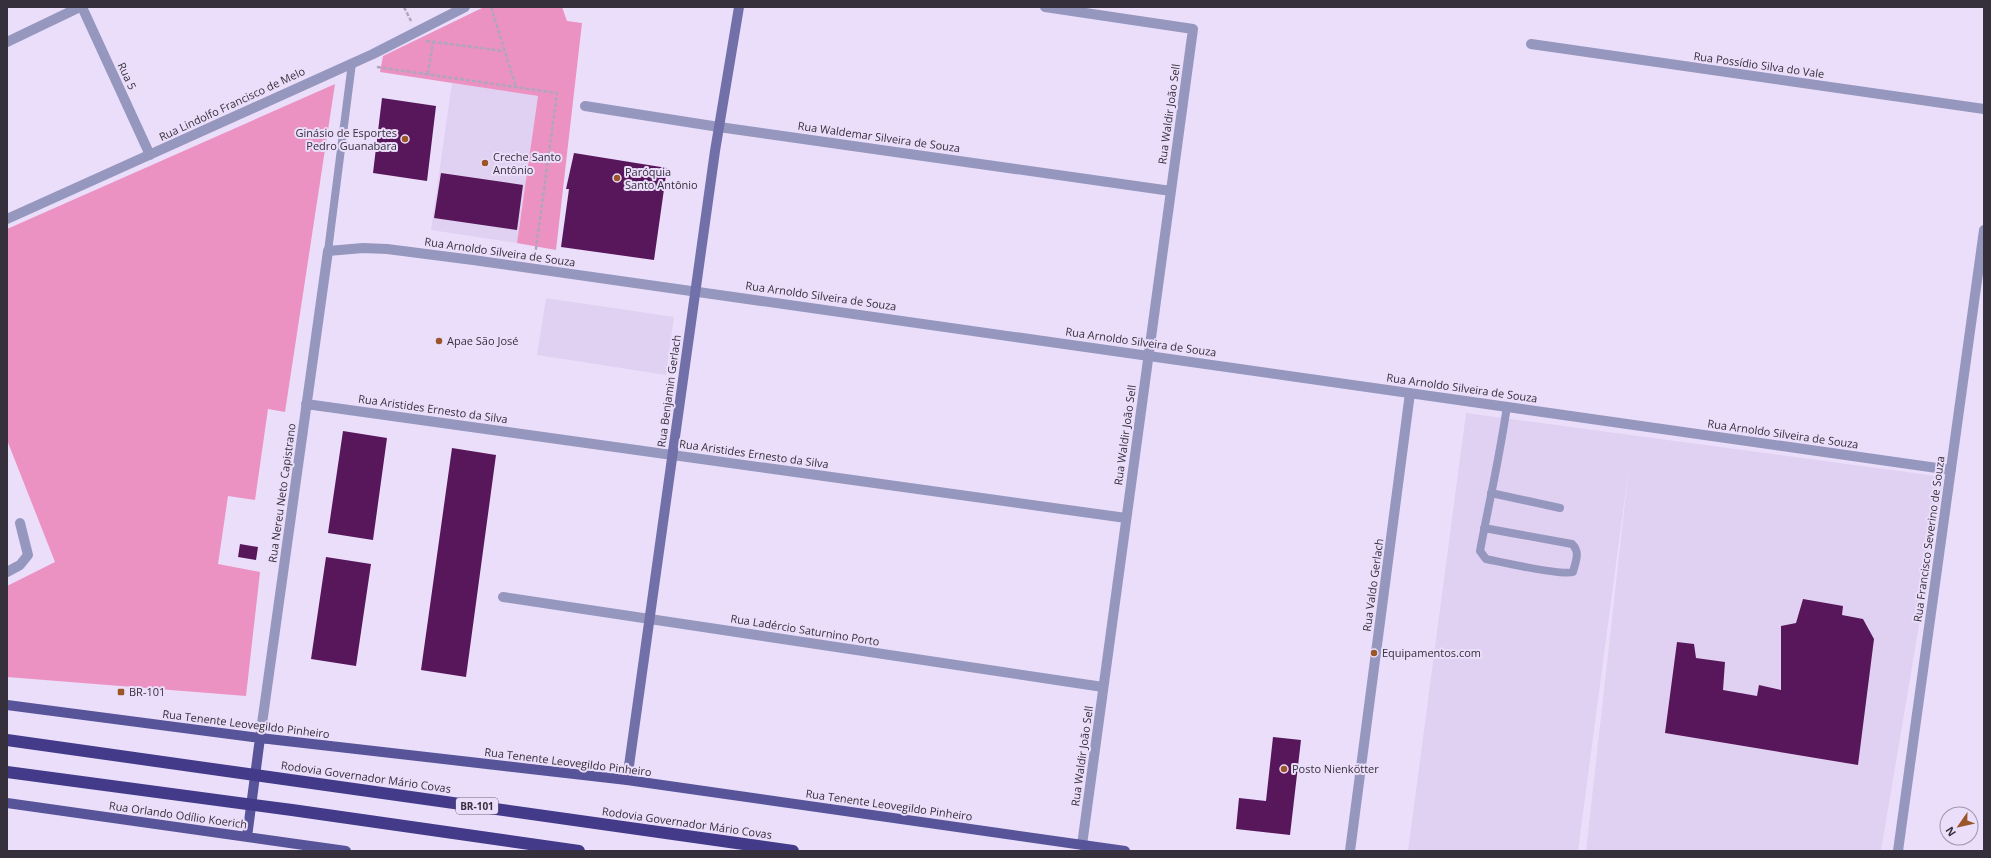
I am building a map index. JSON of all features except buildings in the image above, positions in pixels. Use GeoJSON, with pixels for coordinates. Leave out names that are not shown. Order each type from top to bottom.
{"type":"FeatureCollection","features":[{"type":"Feature","properties":{"kind":"highway","name":"Rodovia Governador Mário Covas"},"geometry":{"type":"LineString","coordinates":[[7,740],[230,770],[793,851]]}},
{"type":"Feature","properties":{"kind":"highway"},"geometry":{"type":"LineString","coordinates":[[7,772],[228,801],[579,851]]}},
{"type":"Feature","properties":{"kind":"main road","name":"Rua Benjamin Gerlach"},"geometry":{"type":"LineString","coordinates":[[627,780],[695,291],[719,127],[739,7]]}},
{"type":"Feature","properties":{"kind":"main road","name":"Rua Tenente Leovegildo Pinheiro"},"geometry":{"type":"LineString","coordinates":[[7,705],[260,738],[627,780],[1125,851]]}},
{"type":"Feature","properties":{"kind":"main road"},"geometry":{"type":"LineString","coordinates":[[247,837],[260,738]]}},
{"type":"Feature","properties":{"kind":"main road","name":"Rua Orlando Odílio Koerich"},"geometry":{"type":"LineString","coordinates":[[7,803],[346,851]]}},
{"type":"Feature","properties":{"kind":"street"},"geometry":{"type":"LineString","coordinates":[[7,42],[81,7]]}},
{"type":"Feature","properties":{"kind":"street","name":"Rua 5"},"geometry":{"type":"LineString","coordinates":[[81,7],[150,155]]}},
{"type":"Feature","properties":{"kind":"street","name":"Rua Lindolfo Francisco de Melo"},"geometry":{"type":"LineString","coordinates":[[7,219],[352,63],[465,7]]}},
{"type":"Feature","properties":{"kind":"street"},"geometry":{"type":"LineString","coordinates":[[1046,7],[1105,11]]}},
{"type":"Feature","properties":{"kind":"street","name":"Rua Waldir João Sell"},"geometry":{"type":"LineString","coordinates":[[1082,845],[1193,29],[1105,11]]}},
{"type":"Feature","properties":{"kind":"street","name":"Rua Possídio Silva do Vale"},"geometry":{"type":"LineString","coordinates":[[1531,44],[1984,109]]}},
{"type":"Feature","properties":{"kind":"street","name":"Rua Waldemar Silveira de Souza"},"geometry":{"type":"LineString","coordinates":[[585,106],[719,127],[1171,191]]}},
{"type":"Feature","properties":{"kind":"street","name":"Rua Francisco Severino de Souza"},"geometry":{"type":"LineString","coordinates":[[1898,851],[1984,230]]}},
{"type":"Feature","properties":{"kind":"street","name":"Rua Arnoldo Silveira de Souza"},"geometry":{"type":"LineString","coordinates":[[328,251],[364,248],[387,249],[533,268],[1951,470]]}},
{"type":"Feature","properties":{"kind":"street","name":"Rua Nereu Neto Capistrano"},"geometry":{"type":"LineString","coordinates":[[260,738],[328,251]]}},
{"type":"Feature","properties":{"kind":"street","name":"Rua Valdo Gerlach"},"geometry":{"type":"LineString","coordinates":[[1350,851],[1410,393]]}},
{"type":"Feature","properties":{"kind":"street","name":"Rua Aristides Ernesto da Silva"},"geometry":{"type":"LineString","coordinates":[[306,404],[1126,518]]}},
{"type":"Feature","properties":{"kind":"street"},"geometry":{"type":"LineString","coordinates":[[7,572],[20,565],[28,555],[20,523]]}},
{"type":"Feature","properties":{"kind":"street","name":"Rua Ladércio Saturnino Porto"},"geometry":{"type":"LineString","coordinates":[[502,597],[1103,687]]}},
{"type":"Feature","properties":{"kind":"lane"},"geometry":{"type":"LineString","coordinates":[[328,251],[352,63]]}},
{"type":"Feature","properties":{"kind":"lane"},"geometry":{"type":"LineString","coordinates":[[1484,528],[1572,544],[1576,548],[1577,554],[1572,572],[1569,574],[1486,559],[1480,551],[1484,528],[1507,406]]}},
{"type":"Feature","properties":{"kind":"lane"},"geometry":{"type":"LineString","coordinates":[[1491,493],[1560,508]]}},
{"type":"Feature","properties":{"kind":"path"},"geometry":{"type":"LineString","coordinates":[[491,7],[516,87]]}},
{"type":"Feature","properties":{"kind":"path"},"geometry":{"type":"LineString","coordinates":[[425,41],[504,51]]}},
{"type":"Feature","properties":{"kind":"path"},"geometry":{"type":"LineString","coordinates":[[428,74],[432,42]]}},
{"type":"Feature","properties":{"kind":"path"},"geometry":{"type":"LineString","coordinates":[[375,66],[557,93],[533,268]]}},
{"type":"Feature","properties":{"kind":"shaded area"},"geometry":{"type":"Polygon","coordinates":[[[484,7],[562,7],[567,21],[582,23],[556,250],[517,243],[538,96],[380,72],[383,56],[484,7]]]}},
{"type":"Feature","properties":{"kind":"shaded area","name":"Creche Santo Antônio"},"geometry":{"type":"Polygon","coordinates":[[[452,83],[538,96],[517,243],[431,230],[452,83]]]}},
{"type":"Feature","properties":{"kind":"shaded area"},"geometry":{"type":"Polygon","coordinates":[[[335,84],[285,412],[268,409],[255,500],[228,496],[218,564],[260,572],[246,696],[7,677],[7,586],[55,562],[7,440],[7,229],[335,84]]]}},
{"type":"Feature","properties":{"kind":"shaded area"},"geometry":{"type":"Polygon","coordinates":[[[546,298],[674,317],[666,375],[537,355],[546,298]]]}},
{"type":"Feature","properties":{"kind":"shaded area"},"geometry":{"type":"Polygon","coordinates":[[[1466,413],[1944,477],[1881,851],[1586,851],[1629,466],[1578,851],[1408,851],[1466,413]]]}},
{"type":"Feature","properties":{"kind":"place","name":"Ginásio de Esportes Pedro Guanabara"},"geometry":{"type":"Point","coordinates":[405,139]}},
{"type":"Feature","properties":{"kind":"place","name":"Creche Santo Antônio"},"geometry":{"type":"Point","coordinates":[485,163]}},
{"type":"Feature","properties":{"kind":"place","name":"Paróquia Santo Antônio"},"geometry":{"type":"Point","coordinates":[617,178]}},
{"type":"Feature","properties":{"kind":"place","name":"Apae São José"},"geometry":{"type":"Point","coordinates":[439,341]}},
{"type":"Feature","properties":{"kind":"place","name":"Equipamentos.com"},"geometry":{"type":"Point","coordinates":[1374,653]}},
{"type":"Feature","properties":{"kind":"place","name":"BR-101"},"geometry":{"type":"Point","coordinates":[121,692]}},
{"type":"Feature","properties":{"kind":"place","name":"Posto Nienkötter"},"geometry":{"type":"Point","coordinates":[1284,769]}}]}
